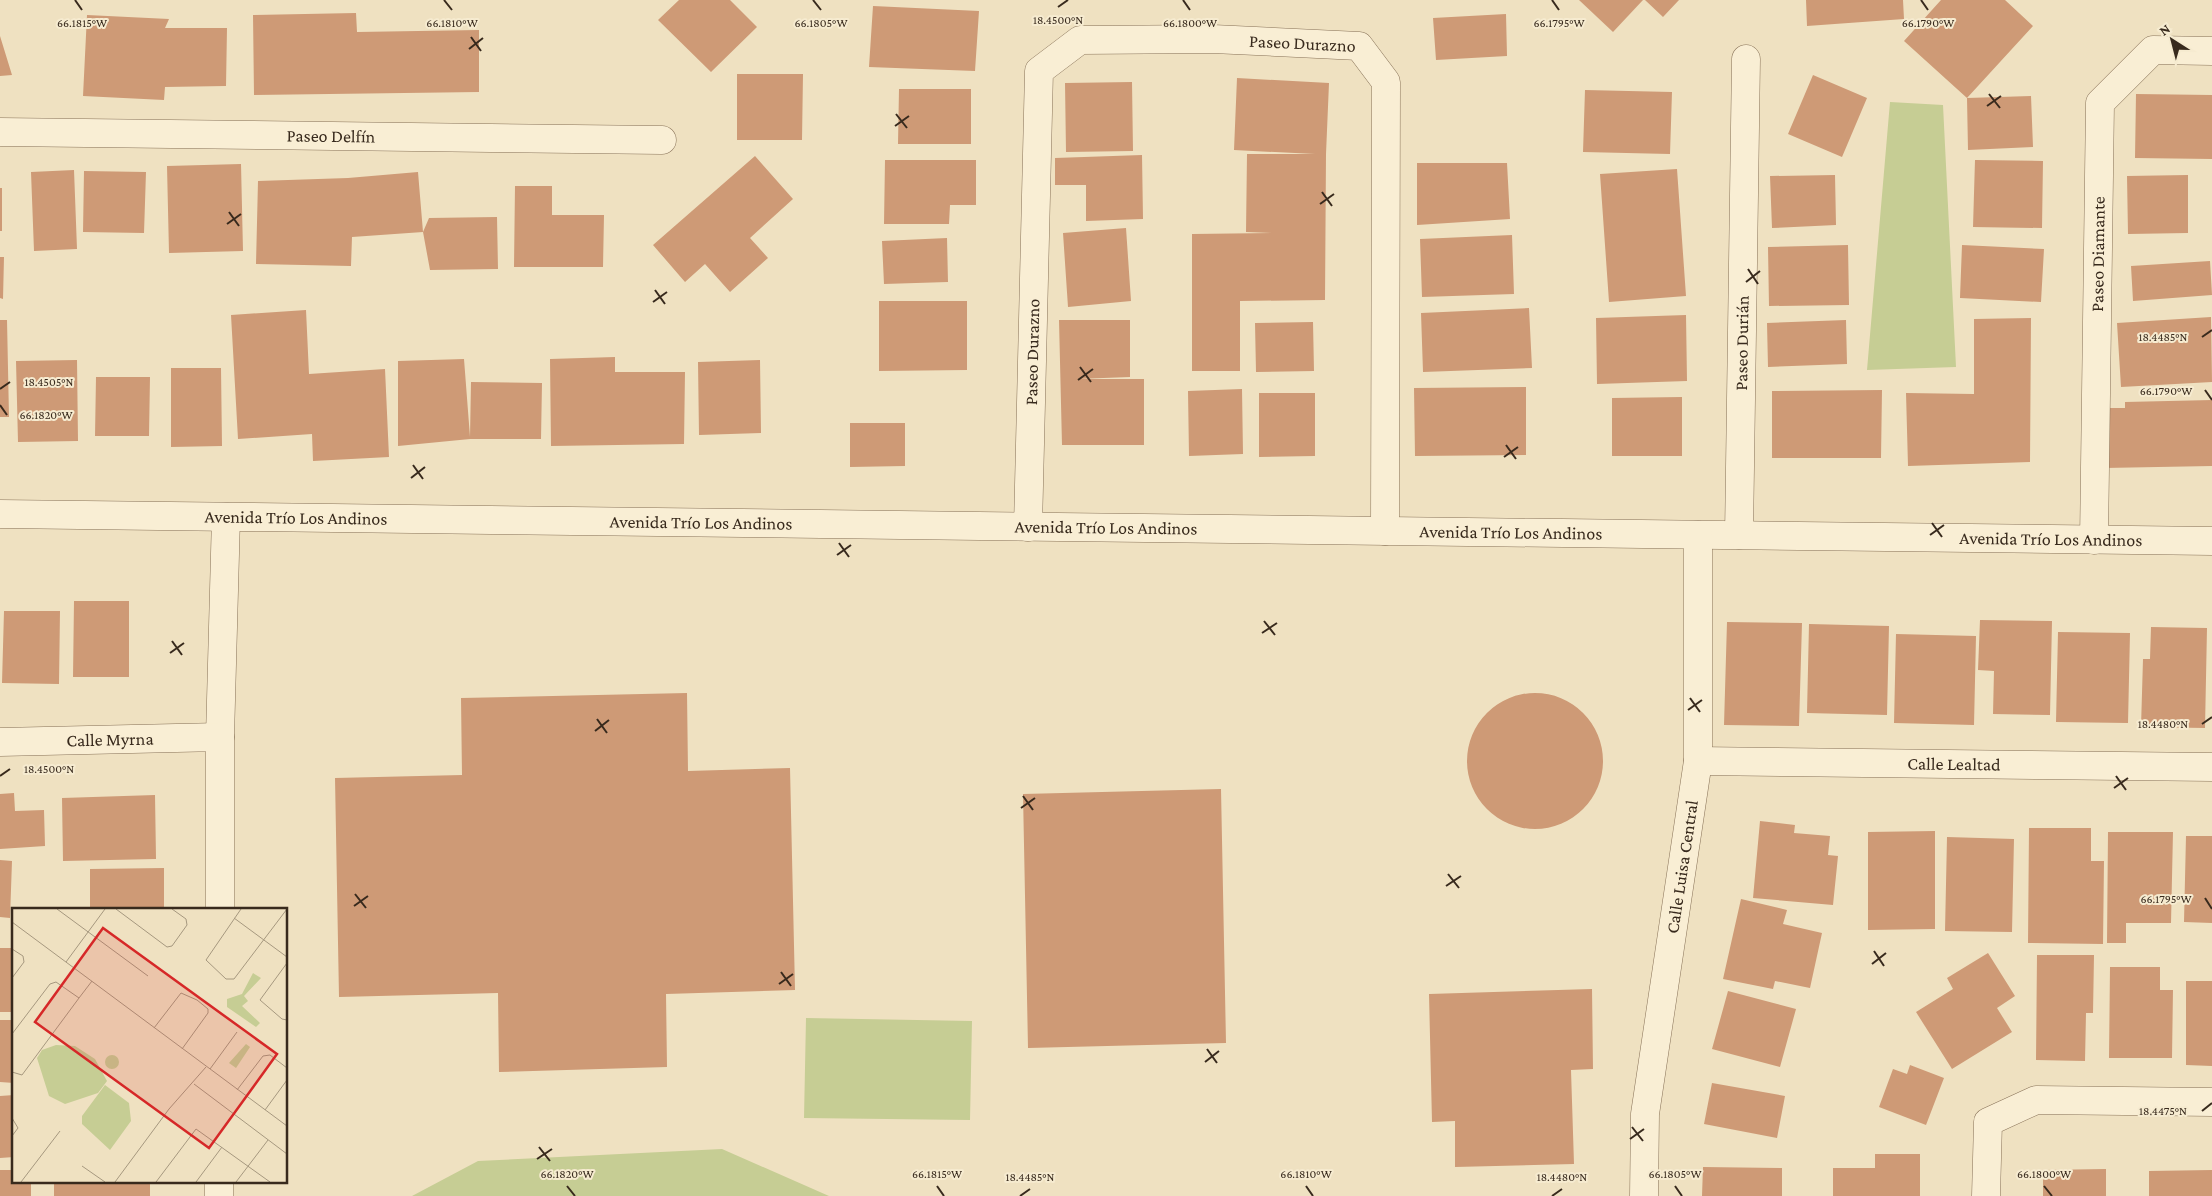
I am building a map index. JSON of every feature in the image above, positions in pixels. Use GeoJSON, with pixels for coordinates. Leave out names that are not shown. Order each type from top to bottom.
{"type":"FeatureCollection","features":[{"type":"Feature","properties":{"kind":"street","name":"Paseo Durazno"},"geometry":{"type":"LineString","coordinates":[[1028,527],[1039,71],[1080,40],[1214,39],[1359,46],[1386,82],[1385,531]]}},
{"type":"Feature","properties":{"kind":"street","name":"Paseo Diamante"},"geometry":{"type":"LineString","coordinates":[[2094,540],[2100,103],[2153,50],[2212,52]]}},
{"type":"Feature","properties":{"kind":"street","name":"Paseo Durián"},"geometry":{"type":"LineString","coordinates":[[1739,536],[1746,59]]}},
{"type":"Feature","properties":{"kind":"street","name":"Paseo Delfín"},"geometry":{"type":"LineString","coordinates":[[0,132],[662,140]]}},
{"type":"Feature","properties":{"kind":"street","name":"Avenida Trío Los Andinos"},"geometry":{"type":"LineString","coordinates":[[0,514],[2212,541]]}},
{"type":"Feature","properties":{"kind":"street"},"geometry":{"type":"LineString","coordinates":[[220,908],[220,737],[226,517]]}},
{"type":"Feature","properties":{"kind":"street","name":"Calle Luisa Central"},"geometry":{"type":"LineString","coordinates":[[1644,1196],[1645,1114],[1698,761],[1698,535]]}},
{"type":"Feature","properties":{"kind":"street","name":"Calle Myrna"},"geometry":{"type":"LineString","coordinates":[[0,742],[220,737]]}},
{"type":"Feature","properties":{"kind":"street","name":"Calle Lealtad"},"geometry":{"type":"LineString","coordinates":[[1698,761],[2212,767]]}},
{"type":"Feature","properties":{"kind":"street"},"geometry":{"type":"LineString","coordinates":[[1986,1196],[1988,1122],[2036,1100],[2212,1102]]}},
{"type":"Feature","properties":{"kind":"green space"},"geometry":{"type":"Polygon","coordinates":[[[1890,102],[1943,105],[1956,367],[1867,370],[1890,102]]]}},
{"type":"Feature","properties":{"kind":"green space"},"geometry":{"type":"Polygon","coordinates":[[[806,1018],[972,1021],[970,1120],[804,1118],[806,1018]]]}},
{"type":"Feature","properties":{"kind":"green space"},"geometry":{"type":"Polygon","coordinates":[[[722,1149],[829,1196],[412,1196],[478,1161],[722,1149]]]}},
{"type":"Feature","properties":{"kind":"building"},"geometry":{"type":"Polygon","coordinates":[[[679,0],[730,0],[757,27],[711,72],[658,20],[679,0]]]}},
{"type":"Feature","properties":{"kind":"building"},"geometry":{"type":"Polygon","coordinates":[[[1579,0],[1643,0],[1613,32],[1579,0]]]}},
{"type":"Feature","properties":{"kind":"building"},"geometry":{"type":"Polygon","coordinates":[[[1645,0],[1679,0],[1663,17],[1645,0]]]}},
{"type":"Feature","properties":{"kind":"building"},"geometry":{"type":"Polygon","coordinates":[[[1806,0],[1903,0],[1904,19],[1807,26],[1806,0]]]}},
{"type":"Feature","properties":{"kind":"building"},"geometry":{"type":"Polygon","coordinates":[[[1941,0],[2005,0],[2033,26],[1967,98],[1904,41],[1941,0]]]}},
{"type":"Feature","properties":{"kind":"building"},"geometry":{"type":"Polygon","coordinates":[[[873,6],[979,11],[975,71],[869,67],[873,6]]]}},
{"type":"Feature","properties":{"kind":"building"},"geometry":{"type":"Polygon","coordinates":[[[356,13],[357,32],[479,30],[479,92],[254,95],[253,15],[356,13]]]}},
{"type":"Feature","properties":{"kind":"building"},"geometry":{"type":"Polygon","coordinates":[[[1506,14],[1507,56],[1436,60],[1433,18],[1506,14]]]}},
{"type":"Feature","properties":{"kind":"building"},"geometry":{"type":"Polygon","coordinates":[[[87,15],[169,19],[165,28],[227,28],[226,86],[165,87],[164,100],[83,96],[87,15]]]}},
{"type":"Feature","properties":{"kind":"building"},"geometry":{"type":"Polygon","coordinates":[[[0,36],[12,75],[0,76],[0,36]]]}},
{"type":"Feature","properties":{"kind":"building"},"geometry":{"type":"Polygon","coordinates":[[[737,74],[803,74],[802,140],[737,140],[737,74]]]}},
{"type":"Feature","properties":{"kind":"building"},"geometry":{"type":"Polygon","coordinates":[[[1813,75],[1867,98],[1842,157],[1788,134],[1813,75]]]}},
{"type":"Feature","properties":{"kind":"building"},"geometry":{"type":"Polygon","coordinates":[[[1237,78],[1329,83],[1326,154],[1325,300],[1240,301],[1240,371],[1192,371],[1192,234],[1272,233],[1246,232],[1247,154],[1315,154],[1234,150],[1237,78]]]}},
{"type":"Feature","properties":{"kind":"building"},"geometry":{"type":"Polygon","coordinates":[[[1132,82],[1133,151],[1066,152],[1065,83],[1132,82]]]}},
{"type":"Feature","properties":{"kind":"building"},"geometry":{"type":"Polygon","coordinates":[[[899,89],[971,89],[971,144],[898,144],[899,89]]]}},
{"type":"Feature","properties":{"kind":"building"},"geometry":{"type":"Polygon","coordinates":[[[1585,90],[1672,92],[1670,154],[1583,152],[1585,90]]]}},
{"type":"Feature","properties":{"kind":"building"},"geometry":{"type":"Polygon","coordinates":[[[2136,94],[2212,95],[2212,159],[2135,158],[2136,94]]]}},
{"type":"Feature","properties":{"kind":"building"},"geometry":{"type":"Polygon","coordinates":[[[2031,96],[2033,147],[1968,150],[1967,98],[2031,96]]]}},
{"type":"Feature","properties":{"kind":"building"},"geometry":{"type":"Polygon","coordinates":[[[1142,155],[1143,219],[1086,221],[1086,185],[1055,185],[1055,158],[1142,155]]]}},
{"type":"Feature","properties":{"kind":"building"},"geometry":{"type":"Polygon","coordinates":[[[755,156],[793,199],[750,238],[768,258],[730,292],[705,264],[685,282],[653,245],[755,156]]]}},
{"type":"Feature","properties":{"kind":"building"},"geometry":{"type":"Polygon","coordinates":[[[885,160],[976,160],[976,205],[950,205],[949,224],[884,224],[885,160]]]}},
{"type":"Feature","properties":{"kind":"building"},"geometry":{"type":"Polygon","coordinates":[[[1975,160],[2043,161],[2042,228],[1973,227],[1975,160]]]}},
{"type":"Feature","properties":{"kind":"building"},"geometry":{"type":"Polygon","coordinates":[[[1417,163],[1507,163],[1510,219],[1417,225],[1417,163]]]}},
{"type":"Feature","properties":{"kind":"building"},"geometry":{"type":"Polygon","coordinates":[[[241,164],[243,251],[169,253],[167,166],[241,164]]]}},
{"type":"Feature","properties":{"kind":"building"},"geometry":{"type":"Polygon","coordinates":[[[1677,169],[1686,296],[1609,302],[1600,174],[1677,169]]]}},
{"type":"Feature","properties":{"kind":"building"},"geometry":{"type":"Polygon","coordinates":[[[74,170],[77,249],[34,251],[31,172],[74,170]]]}},
{"type":"Feature","properties":{"kind":"building"},"geometry":{"type":"Polygon","coordinates":[[[84,171],[146,172],[144,233],[83,232],[84,171]]]}},
{"type":"Feature","properties":{"kind":"building"},"geometry":{"type":"Polygon","coordinates":[[[418,172],[423,232],[352,237],[351,266],[256,264],[258,181],[348,178],[418,172]]]}},
{"type":"Feature","properties":{"kind":"building"},"geometry":{"type":"Polygon","coordinates":[[[1835,175],[1836,225],[1772,228],[1770,176],[1835,175]]]}},
{"type":"Feature","properties":{"kind":"building"},"geometry":{"type":"Polygon","coordinates":[[[2188,175],[2188,233],[2128,234],[2127,176],[2188,175]]]}},
{"type":"Feature","properties":{"kind":"building"},"geometry":{"type":"Polygon","coordinates":[[[515,186],[552,186],[552,215],[604,215],[603,267],[514,267],[515,186]]]}},
{"type":"Feature","properties":{"kind":"building"},"geometry":{"type":"Polygon","coordinates":[[[0,188],[2,188],[2,231],[0,231],[0,188]]]}},
{"type":"Feature","properties":{"kind":"building"},"geometry":{"type":"Polygon","coordinates":[[[497,217],[498,269],[430,270],[423,232],[429,218],[497,217]]]}},
{"type":"Feature","properties":{"kind":"building"},"geometry":{"type":"Polygon","coordinates":[[[1126,228],[1131,301],[1068,307],[1063,233],[1126,228]]]}},
{"type":"Feature","properties":{"kind":"building"},"geometry":{"type":"Polygon","coordinates":[[[1512,235],[1514,294],[1422,297],[1420,239],[1512,235]]]}},
{"type":"Feature","properties":{"kind":"building"},"geometry":{"type":"Polygon","coordinates":[[[947,238],[948,282],[884,284],[882,241],[947,238]]]}},
{"type":"Feature","properties":{"kind":"building"},"geometry":{"type":"Polygon","coordinates":[[[1848,245],[1849,305],[1769,306],[1768,247],[1848,245]]]}},
{"type":"Feature","properties":{"kind":"building"},"geometry":{"type":"Polygon","coordinates":[[[1962,245],[2044,249],[2041,302],[1960,298],[1962,245]]]}},
{"type":"Feature","properties":{"kind":"building"},"geometry":{"type":"Polygon","coordinates":[[[0,257],[4,257],[3,299],[0,298],[0,257]]]}},
{"type":"Feature","properties":{"kind":"building"},"geometry":{"type":"Polygon","coordinates":[[[2210,261],[2212,295],[2133,301],[2131,266],[2210,261]]]}},
{"type":"Feature","properties":{"kind":"building"},"geometry":{"type":"Polygon","coordinates":[[[879,301],[967,301],[967,370],[879,371],[879,301]]]}},
{"type":"Feature","properties":{"kind":"building"},"geometry":{"type":"Polygon","coordinates":[[[1529,308],[1532,368],[1423,372],[1421,313],[1529,308]]]}},
{"type":"Feature","properties":{"kind":"building"},"geometry":{"type":"Polygon","coordinates":[[[306,310],[309,374],[385,369],[389,457],[313,461],[312,434],[238,439],[231,315],[306,310]]]}},
{"type":"Feature","properties":{"kind":"building"},"geometry":{"type":"Polygon","coordinates":[[[1686,315],[1687,381],[1597,384],[1596,318],[1686,315]]]}},
{"type":"Feature","properties":{"kind":"building"},"geometry":{"type":"Polygon","coordinates":[[[2211,317],[2212,382],[2121,387],[2117,323],[2211,317]]]}},
{"type":"Feature","properties":{"kind":"building"},"geometry":{"type":"Polygon","coordinates":[[[2031,318],[2030,462],[1908,466],[1906,393],[1974,394],[1974,319],[2031,318]]]}},
{"type":"Feature","properties":{"kind":"building"},"geometry":{"type":"Polygon","coordinates":[[[0,320],[7,320],[9,417],[0,417],[0,320]]]}},
{"type":"Feature","properties":{"kind":"building"},"geometry":{"type":"Polygon","coordinates":[[[1059,320],[1130,320],[1130,377],[1077,379],[1144,379],[1144,445],[1062,445],[1059,320]]]}},
{"type":"Feature","properties":{"kind":"building"},"geometry":{"type":"Polygon","coordinates":[[[1846,320],[1847,364],[1768,367],[1767,323],[1846,320]]]}},
{"type":"Feature","properties":{"kind":"building"},"geometry":{"type":"Polygon","coordinates":[[[1313,322],[1314,371],[1256,372],[1255,323],[1313,322]]]}},
{"type":"Feature","properties":{"kind":"building"},"geometry":{"type":"Polygon","coordinates":[[[615,357],[615,372],[685,372],[684,444],[551,446],[550,359],[615,357]]]}},
{"type":"Feature","properties":{"kind":"building"},"geometry":{"type":"Polygon","coordinates":[[[464,359],[470,437],[471,382],[542,383],[541,439],[470,439],[398,446],[398,361],[464,359]]]}},
{"type":"Feature","properties":{"kind":"building"},"geometry":{"type":"Polygon","coordinates":[[[77,360],[78,441],[18,442],[16,361],[77,360]]]}},
{"type":"Feature","properties":{"kind":"building"},"geometry":{"type":"Polygon","coordinates":[[[760,360],[761,433],[699,435],[698,362],[760,360]]]}},
{"type":"Feature","properties":{"kind":"building"},"geometry":{"type":"Polygon","coordinates":[[[171,368],[221,368],[222,446],[171,447],[171,368]]]}},
{"type":"Feature","properties":{"kind":"building"},"geometry":{"type":"Polygon","coordinates":[[[96,377],[150,377],[149,436],[95,436],[96,377]]]}},
{"type":"Feature","properties":{"kind":"building"},"geometry":{"type":"Polygon","coordinates":[[[1526,387],[1526,455],[1415,456],[1414,388],[1526,387]]]}},
{"type":"Feature","properties":{"kind":"building"},"geometry":{"type":"Polygon","coordinates":[[[1242,389],[1243,454],[1189,456],[1188,391],[1242,389]]]}},
{"type":"Feature","properties":{"kind":"building"},"geometry":{"type":"Polygon","coordinates":[[[1882,390],[1881,458],[1772,458],[1772,391],[1882,390]]]}},
{"type":"Feature","properties":{"kind":"building"},"geometry":{"type":"Polygon","coordinates":[[[1259,393],[1315,393],[1315,456],[1259,457],[1259,393]]]}},
{"type":"Feature","properties":{"kind":"building"},"geometry":{"type":"Polygon","coordinates":[[[1682,397],[1682,456],[1612,456],[1612,398],[1682,397]]]}},
{"type":"Feature","properties":{"kind":"building"},"geometry":{"type":"Polygon","coordinates":[[[2212,400],[2212,466],[2104,468],[2103,408],[2125,408],[2125,402],[2212,400]]]}},
{"type":"Feature","properties":{"kind":"building"},"geometry":{"type":"Polygon","coordinates":[[[850,423],[905,423],[905,466],[850,467],[850,423]]]}},
{"type":"Feature","properties":{"kind":"building"},"geometry":{"type":"Polygon","coordinates":[[[74,601],[129,601],[129,677],[73,677],[74,601]]]}},
{"type":"Feature","properties":{"kind":"building"},"geometry":{"type":"Polygon","coordinates":[[[4,611],[60,611],[59,684],[2,683],[4,611]]]}},
{"type":"Feature","properties":{"kind":"building"},"geometry":{"type":"Polygon","coordinates":[[[1980,620],[2052,621],[2050,715],[1993,714],[1994,671],[1978,670],[1980,620]]]}},
{"type":"Feature","properties":{"kind":"building"},"geometry":{"type":"Polygon","coordinates":[[[1727,622],[1802,623],[1799,726],[1724,725],[1727,622]]]}},
{"type":"Feature","properties":{"kind":"building"},"geometry":{"type":"Polygon","coordinates":[[[1809,624],[1889,626],[1887,715],[1807,713],[1809,624]]]}},
{"type":"Feature","properties":{"kind":"building"},"geometry":{"type":"Polygon","coordinates":[[[2151,627],[2207,628],[2205,728],[2141,727],[2143,659],[2150,659],[2151,627]]]}},
{"type":"Feature","properties":{"kind":"building"},"geometry":{"type":"Polygon","coordinates":[[[2058,632],[2130,633],[2128,723],[2056,722],[2058,632]]]}},
{"type":"Feature","properties":{"kind":"building"},"geometry":{"type":"Polygon","coordinates":[[[1896,634],[1976,636],[1974,725],[1894,723],[1896,634]]]}},
{"type":"Feature","properties":{"kind":"building"},"geometry":{"type":"Polygon","coordinates":[[[687,693],[688,771],[790,768],[795,990],[666,994],[667,1067],[499,1072],[498,993],[339,997],[335,778],[462,775],[461,698],[687,693]]]}},
{"type":"Feature","properties":{"kind":"building"},"geometry":{"type":"Polygon","coordinates":[[[1535,693],[1561,698],[1573,704],[1583,713],[1592,723],[1598,735],[1603,761],[1598,787],[1592,799],[1583,809],[1573,818],[1561,824],[1535,829],[1509,824],[1497,818],[1487,809],[1478,799],[1472,787],[1467,761],[1472,735],[1478,723],[1487,713],[1497,704],[1509,698],[1535,693]]]}},
{"type":"Feature","properties":{"kind":"building"},"geometry":{"type":"Polygon","coordinates":[[[1221,789],[1226,1043],[1028,1048],[1023,794],[1221,789]]]}},
{"type":"Feature","properties":{"kind":"building"},"geometry":{"type":"Polygon","coordinates":[[[14,793],[15,811],[44,810],[45,846],[0,849],[0,794],[14,793]]]}},
{"type":"Feature","properties":{"kind":"building"},"geometry":{"type":"Polygon","coordinates":[[[155,795],[156,859],[63,861],[62,798],[155,795]]]}},
{"type":"Feature","properties":{"kind":"building"},"geometry":{"type":"Polygon","coordinates":[[[1760,821],[1795,825],[1794,833],[1830,836],[1828,855],[1838,856],[1833,905],[1753,898],[1760,821]]]}},
{"type":"Feature","properties":{"kind":"building"},"geometry":{"type":"Polygon","coordinates":[[[2029,828],[2091,828],[2091,861],[2104,861],[2103,944],[2028,943],[2029,828]]]}},
{"type":"Feature","properties":{"kind":"building"},"geometry":{"type":"Polygon","coordinates":[[[1935,831],[1935,929],[1868,930],[1868,832],[1935,831]]]}},
{"type":"Feature","properties":{"kind":"building"},"geometry":{"type":"Polygon","coordinates":[[[2108,832],[2173,832],[2171,923],[2126,923],[2126,943],[2107,943],[2108,832]]]}},
{"type":"Feature","properties":{"kind":"building"},"geometry":{"type":"Polygon","coordinates":[[[2186,836],[2212,836],[2212,923],[2184,922],[2186,836]]]}},
{"type":"Feature","properties":{"kind":"building"},"geometry":{"type":"Polygon","coordinates":[[[1947,837],[2014,839],[2012,932],[1945,931],[1947,837]]]}},
{"type":"Feature","properties":{"kind":"building"},"geometry":{"type":"Polygon","coordinates":[[[0,860],[12,861],[10,918],[0,917],[0,860]]]}},
{"type":"Feature","properties":{"kind":"building"},"geometry":{"type":"Polygon","coordinates":[[[164,868],[164,908],[90,908],[90,869],[164,868]]]}},
{"type":"Feature","properties":{"kind":"building"},"geometry":{"type":"Polygon","coordinates":[[[1741,899],[1787,910],[1783,924],[1822,933],[1810,988],[1775,981],[1773,989],[1723,979],[1741,899]]]}},
{"type":"Feature","properties":{"kind":"building"},"geometry":{"type":"Polygon","coordinates":[[[0,948],[12,948],[12,1012],[0,1012],[0,948]]]}},
{"type":"Feature","properties":{"kind":"building"},"geometry":{"type":"Polygon","coordinates":[[[1988,953],[2015,996],[1997,1008],[2012,1032],[1952,1069],[1916,1012],[1953,989],[1947,978],[1988,953]]]}},
{"type":"Feature","properties":{"kind":"building"},"geometry":{"type":"Polygon","coordinates":[[[2037,955],[2094,955],[2093,1013],[2086,1013],[2085,1061],[2036,1060],[2037,955]]]}},
{"type":"Feature","properties":{"kind":"building"},"geometry":{"type":"Polygon","coordinates":[[[2110,967],[2160,967],[2160,990],[2173,990],[2172,1058],[2109,1058],[2110,967]]]}},
{"type":"Feature","properties":{"kind":"building"},"geometry":{"type":"Polygon","coordinates":[[[2186,981],[2212,981],[2212,1066],[2186,1065],[2186,981]]]}},
{"type":"Feature","properties":{"kind":"building"},"geometry":{"type":"Polygon","coordinates":[[[1592,989],[1593,1069],[1571,1070],[1574,1164],[1455,1167],[1455,1121],[1432,1122],[1429,994],[1592,989]]]}},
{"type":"Feature","properties":{"kind":"building"},"geometry":{"type":"Polygon","coordinates":[[[1728,991],[1796,1009],[1780,1067],[1712,1049],[1728,991]]]}},
{"type":"Feature","properties":{"kind":"building"},"geometry":{"type":"Polygon","coordinates":[[[0,1020],[12,1020],[12,1083],[0,1082],[0,1020]]]}},
{"type":"Feature","properties":{"kind":"building"},"geometry":{"type":"Polygon","coordinates":[[[1910,1065],[1944,1078],[1926,1125],[1879,1107],[1893,1069],[1907,1074],[1910,1065]]]}},
{"type":"Feature","properties":{"kind":"building"},"geometry":{"type":"Polygon","coordinates":[[[1712,1083],[1785,1096],[1777,1138],[1704,1124],[1712,1083]]]}},
{"type":"Feature","properties":{"kind":"building"},"geometry":{"type":"Polygon","coordinates":[[[12,1095],[12,1157],[0,1158],[0,1096],[12,1095]]]}},
{"type":"Feature","properties":{"kind":"building"},"geometry":{"type":"Polygon","coordinates":[[[1875,1154],[1920,1154],[1920,1196],[1833,1196],[1833,1168],[1875,1168],[1875,1154]]]}},
{"type":"Feature","properties":{"kind":"building"},"geometry":{"type":"Polygon","coordinates":[[[1703,1167],[1782,1168],[1782,1196],[1702,1196],[1703,1167]]]}},
{"type":"Feature","properties":{"kind":"building"},"geometry":{"type":"Polygon","coordinates":[[[2106,1169],[2106,1196],[2043,1196],[2043,1170],[2106,1169]]]}},
{"type":"Feature","properties":{"kind":"building"},"geometry":{"type":"Polygon","coordinates":[[[0,1170],[12,1170],[12,1184],[31,1184],[31,1196],[0,1196],[0,1170]]]}},
{"type":"Feature","properties":{"kind":"building"},"geometry":{"type":"Polygon","coordinates":[[[2212,1170],[2212,1196],[2149,1196],[2149,1171],[2212,1170]]]}},
{"type":"Feature","properties":{"kind":"building"},"geometry":{"type":"Polygon","coordinates":[[[54,1184],[150,1184],[150,1196],[54,1196],[54,1184]]]}}]}
